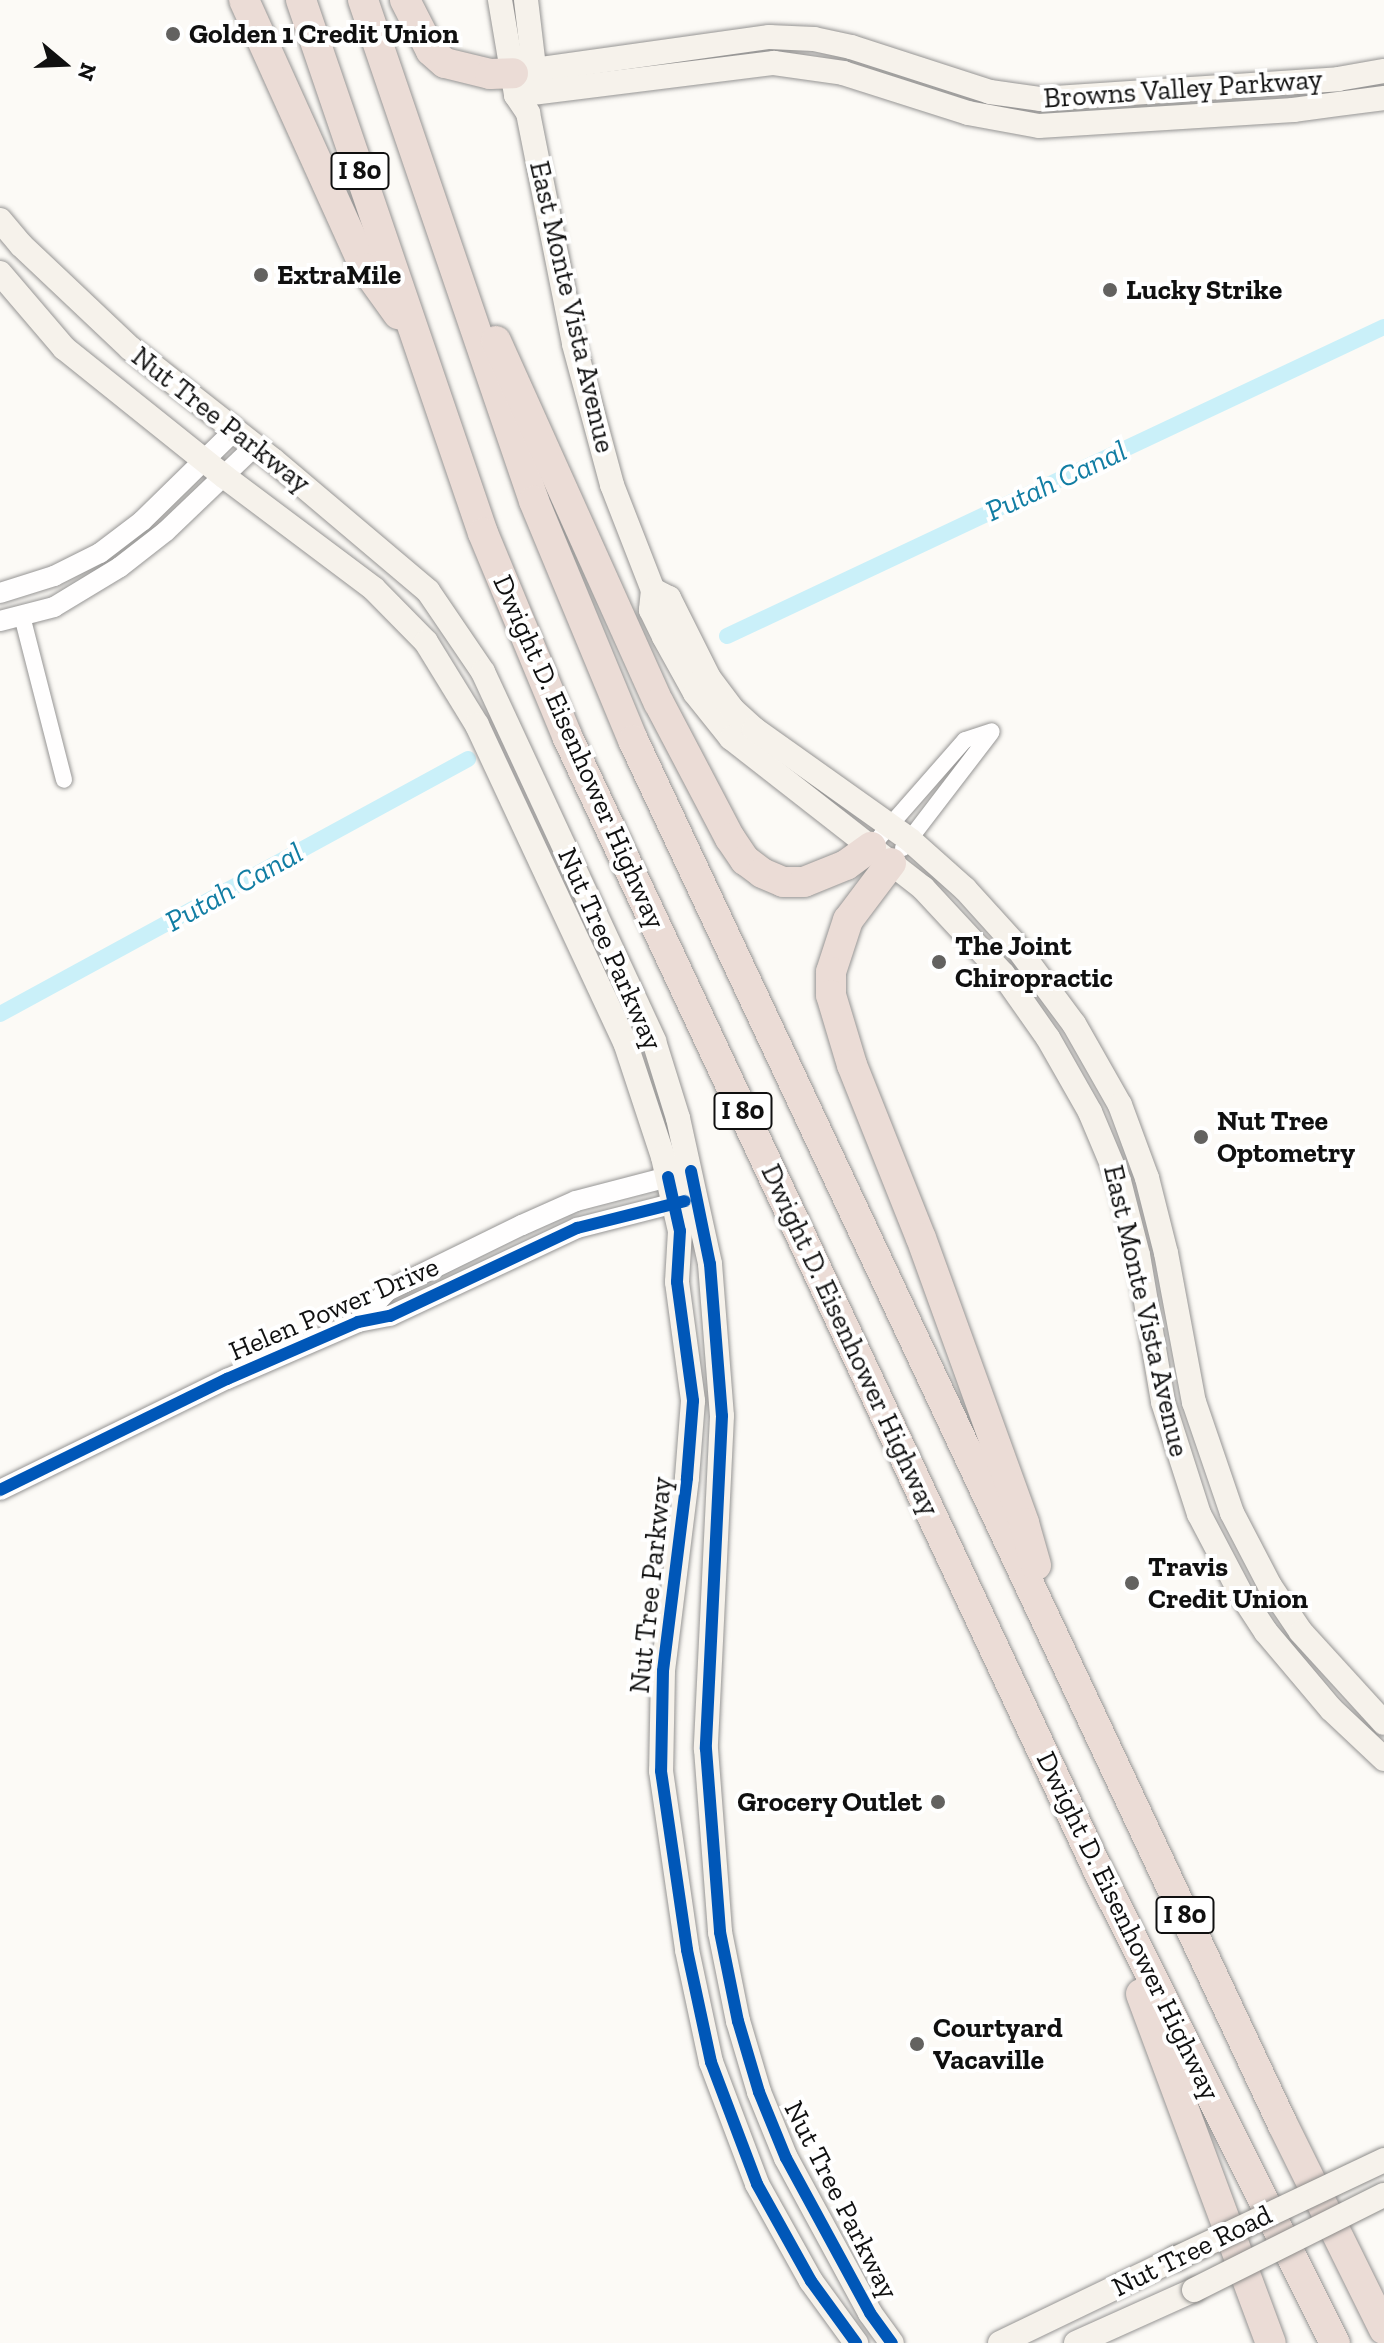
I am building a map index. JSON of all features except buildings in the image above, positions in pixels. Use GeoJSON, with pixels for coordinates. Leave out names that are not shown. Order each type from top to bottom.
{"type":"FeatureCollection","features":[{"type":"Feature","properties":{"kind":"highway"},"geometry":{"type":"LineString","coordinates":[[244,0],[365,268],[418,342]]}},
{"type":"Feature","properties":{"kind":"highway","name":"Dwight D. Eisenhower Highway"},"geometry":{"type":"LineString","coordinates":[[301,0],[483,533],[567,736],[1097,1868],[1335,2343]]}},
{"type":"Feature","properties":{"kind":"highway","name":"Dwight D. Eisenhower Highway"},"geometry":{"type":"LineString","coordinates":[[363,0],[534,501],[628,728],[1311,2182],[1384,2329]]}},
{"type":"Feature","properties":{"kind":"highway"},"geometry":{"type":"LineString","coordinates":[[405,0],[431,51],[445,63],[490,74],[525,89]]}},
{"type":"Feature","properties":{"kind":"highway"},"geometry":{"type":"LineString","coordinates":[[457,273],[508,361],[610,599],[659,703],[737,849],[762,873],[783,882],[804,882],[890,844]]}},
{"type":"Feature","properties":{"kind":"highway"},"geometry":{"type":"LineString","coordinates":[[890,844],[848,920],[831,972],[831,995],[852,1065],[921,1238],[1024,1523],[1060,1647]]}},
{"type":"Feature","properties":{"kind":"highway"},"geometry":{"type":"LineString","coordinates":[[1097,1868],[1215,2200],[1258,2301],[1271,2343]]}},
{"type":"Feature","properties":{"kind":"highway"},"geometry":{"type":"LineString","coordinates":[[1311,2182],[1384,2307]]}},
{"type":"Feature","properties":{"kind":"main road","name":"East Monte Vista Avenue"},"geometry":{"type":"LineString","coordinates":[[500,0],[525,89],[574,344],[612,485],[653,590],[651,610],[657,624],[695,693],[717,723],[747,754],[965,889],[1055,994],[1120,1105],[1153,1200],[1204,1439],[1232,1513],[1257,1562],[1301,1632],[1384,1723]]}},
{"type":"Feature","properties":{"kind":"main road","name":"East Monte Vista Avenue"},"geometry":{"type":"LineString","coordinates":[[525,89],[526,0]]}},
{"type":"Feature","properties":{"kind":"main road","name":"Browns Valley Parkway"},"geometry":{"type":"LineString","coordinates":[[525,89],[724,41],[792,37],[851,47],[958,82],[1024,98],[1115,96],[1347,77],[1384,71]]}},
{"type":"Feature","properties":{"kind":"main road","name":"Browns Valley Parkway"},"geometry":{"type":"LineString","coordinates":[[525,89],[758,63],[815,67],[1014,124],[1258,113],[1340,106],[1384,98]]}},
{"type":"Feature","properties":{"kind":"main road"},"geometry":{"type":"LineString","coordinates":[[869,81],[880,69],[933,86],[946,88],[958,82]]}},
{"type":"Feature","properties":{"kind":"main road"},"geometry":{"type":"LineString","coordinates":[[1258,113],[1269,102],[1341,90],[1347,77]]}},
{"type":"Feature","properties":{"kind":"main road"},"geometry":{"type":"LineString","coordinates":[[1127,121],[1135,106],[1200,100],[1217,96],[1231,87]]}},
{"type":"Feature","properties":{"kind":"main road"},"geometry":{"type":"LineString","coordinates":[[1014,124],[1034,116],[1096,112],[1115,96],[1127,121]]}},
{"type":"Feature","properties":{"kind":"main road","name":"Nut Tree Parkway"},"geometry":{"type":"LineString","coordinates":[[0,220],[10,241],[130,348],[255,446],[428,591],[483,672],[654,1041],[686,1201],[710,1264],[722,1416],[706,1749],[720,1932],[738,2021],[759,2092],[786,2158],[870,2313],[892,2343]]}},
{"type":"Feature","properties":{"kind":"main road","name":"Nut Tree Parkway"},"geometry":{"type":"LineString","coordinates":[[0,273],[64,348],[225,477],[374,589],[406,620],[448,674],[477,725],[625,1042],[680,1174]]}},
{"type":"Feature","properties":{"kind":"main road","name":"East Monte Vista Avenue"},"geometry":{"type":"LineString","coordinates":[[890,844],[923,888],[1003,974],[1048,1038],[1084,1100],[1119,1181],[1163,1402],[1184,1472],[1212,1541],[1241,1594],[1293,1667],[1384,1759]]}},
{"type":"Feature","properties":{"kind":"main road"},"geometry":{"type":"LineString","coordinates":[[1084,1100],[1107,1116],[1138,1194],[1145,1200],[1153,1200]]}},
{"type":"Feature","properties":{"kind":"main road","name":"Nut Tree Parkway"},"geometry":{"type":"LineString","coordinates":[[686,1201],[680,1231],[677,1282],[693,1401],[687,1478],[663,1671],[661,1771],[687,1950],[711,2062],[757,2184],[811,2281],[856,2343]]}},
{"type":"Feature","properties":{"kind":"main road"},"geometry":{"type":"LineString","coordinates":[[1129,1221],[1145,1225],[1150,1236],[1171,1349],[1186,1365]]}},
{"type":"Feature","properties":{"kind":"main road","name":"Nut Tree Road"},"geometry":{"type":"LineString","coordinates":[[1000,2343],[1384,2160]]}},
{"type":"Feature","properties":{"kind":"main road","name":"Nut Tree Road"},"geometry":{"type":"LineString","coordinates":[[1076,2343],[1194,2290],[1384,2195]]}},
{"type":"Feature","properties":{"kind":"street"},"geometry":{"type":"LineString","coordinates":[[0,593],[54,576],[100,553],[142,521],[234,431]]}},
{"type":"Feature","properties":{"kind":"street"},"geometry":{"type":"LineString","coordinates":[[0,621],[54,607],[120,567],[166,531],[255,446]]}},
{"type":"Feature","properties":{"kind":"street"},"geometry":{"type":"LineString","coordinates":[[22,616],[64,780]]}},
{"type":"Feature","properties":{"kind":"street"},"geometry":{"type":"LineString","coordinates":[[992,731],[890,844],[965,740],[992,731]]}},
{"type":"Feature","properties":{"kind":"street","name":"Helen Power Drive"},"geometry":{"type":"LineString","coordinates":[[358,1322],[387,1291],[522,1225],[576,1201],[680,1174]]}},
{"type":"Feature","properties":{"kind":"street","name":"Helen Power Drive"},"geometry":{"type":"LineString","coordinates":[[0,1490],[227,1379],[358,1322],[390,1316],[577,1228],[686,1201]]}},
{"type":"Feature","properties":{"kind":"waterway","name":"Putah Canal"},"geometry":{"type":"LineString","coordinates":[[727,636],[1384,327]]}},
{"type":"Feature","properties":{"kind":"waterway","name":"Putah Canal"},"geometry":{"type":"LineString","coordinates":[[0,1014],[468,759]]}},
{"type":"Feature","properties":{"kind":"cycle path"},"geometry":{"type":"LineString","coordinates":[[691,1171],[710,1264],[722,1416],[706,1749],[720,1932],[738,2021],[759,2092],[786,2158],[870,2313],[892,2343]]}},
{"type":"Feature","properties":{"kind":"cycle path"},"geometry":{"type":"LineString","coordinates":[[668,1177],[680,1231],[677,1282],[693,1401],[687,1478],[663,1671],[661,1771],[687,1950],[711,2062],[757,2184],[811,2281],[856,2343]]}},
{"type":"Feature","properties":{"kind":"cycle path"},"geometry":{"type":"LineString","coordinates":[[0,1490],[227,1379],[358,1322],[390,1316],[577,1228],[685,1201]]}},
{"type":"Feature","properties":{"kind":"place","name":"Golden 1 Credit Union"},"geometry":{"type":"Point","coordinates":[173,34]}},
{"type":"Feature","properties":{"kind":"place","name":"ExtraMile"},"geometry":{"type":"Point","coordinates":[261,275]}},
{"type":"Feature","properties":{"kind":"place","name":"Lucky Strike"},"geometry":{"type":"Point","coordinates":[1110,290]}},
{"type":"Feature","properties":{"kind":"place","name":"The Joint Chiropractic"},"geometry":{"type":"Point","coordinates":[939,962]}},
{"type":"Feature","properties":{"kind":"place","name":"Nut Tree Optometry"},"geometry":{"type":"Point","coordinates":[1201,1137]}},
{"type":"Feature","properties":{"kind":"place","name":"Travis Credit Union"},"geometry":{"type":"Point","coordinates":[1132,1583]}},
{"type":"Feature","properties":{"kind":"place","name":"Grocery Outlet"},"geometry":{"type":"Point","coordinates":[938,1802]}},
{"type":"Feature","properties":{"kind":"place","name":"Courtyard Vacaville"},"geometry":{"type":"Point","coordinates":[917,2044]}}]}
